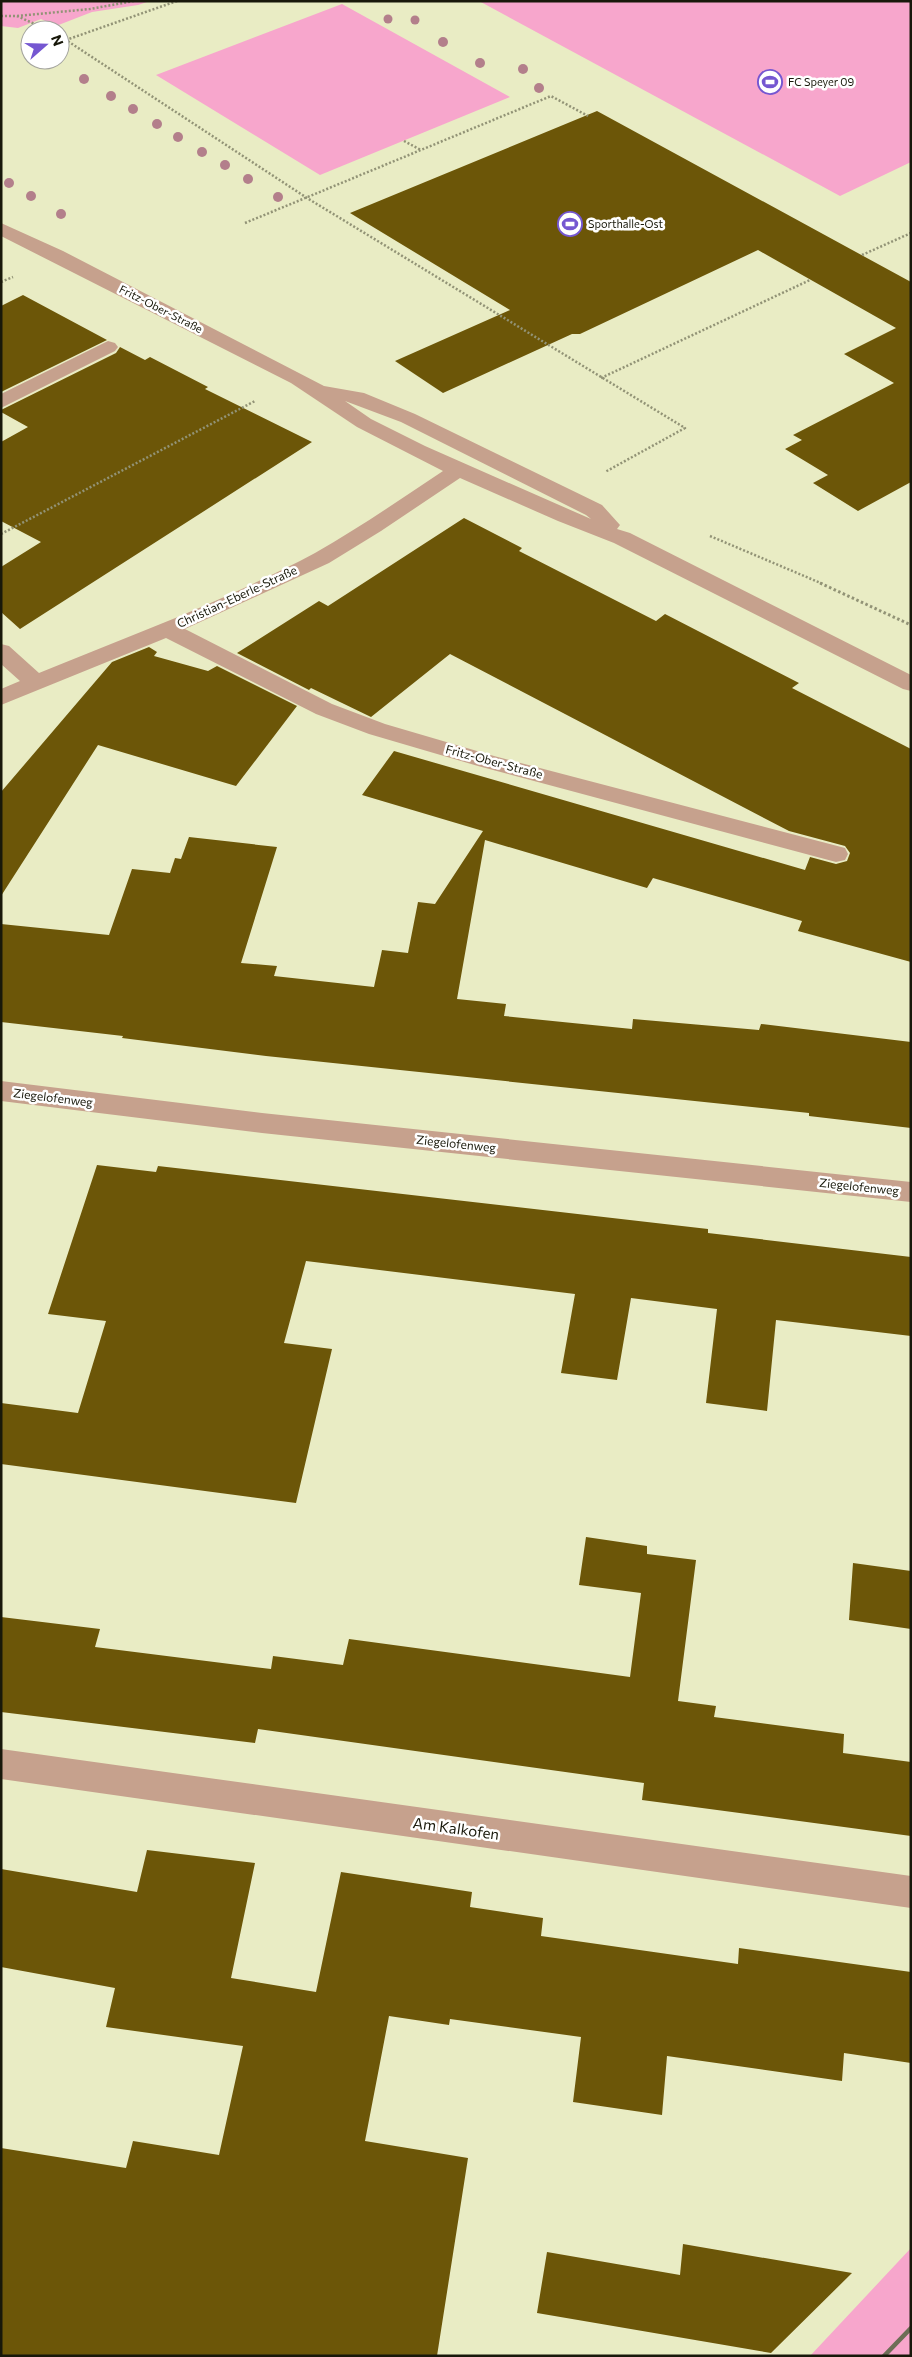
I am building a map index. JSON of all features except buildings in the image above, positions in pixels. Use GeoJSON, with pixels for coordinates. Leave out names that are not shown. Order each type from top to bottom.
{"type":"FeatureCollection","features":[{"type":"Feature","properties":{"kind":"street","name":"Fritz-Ober-Straße"},"geometry":{"type":"LineString","coordinates":[[1,229],[56,255],[320,391],[338,408],[365,424],[458,470],[580,524],[622,538],[911,684]]}},
{"type":"Feature","properties":{"kind":"street"},"geometry":{"type":"LineString","coordinates":[[1,402],[108,347]]}},
{"type":"Feature","properties":{"kind":"street","name":"Fritz-Ober-Straße"},"geometry":{"type":"LineString","coordinates":[[320,391],[357,397],[408,418],[594,510],[622,538]]}},
{"type":"Feature","properties":{"kind":"street","name":"Christian-Eberle-Straße"},"geometry":{"type":"LineString","coordinates":[[1,698],[266,586],[322,557],[392,516],[458,470]]}},
{"type":"Feature","properties":{"kind":"street","name":"Fritz-Ober-Straße"},"geometry":{"type":"LineString","coordinates":[[167,629],[324,709],[377,729],[495,763],[836,854]]}},
{"type":"Feature","properties":{"kind":"street"},"geometry":{"type":"LineString","coordinates":[[1,651],[36,683]]}},
{"type":"Feature","properties":{"kind":"street","name":"Ziegelofenweg"},"geometry":{"type":"LineString","coordinates":[[1,1092],[262,1123],[911,1192]]}},
{"type":"Feature","properties":{"kind":"street","name":"Am Kalkofen"},"geometry":{"type":"LineString","coordinates":[[1,1764],[911,1892]]}},
{"type":"Feature","properties":{"kind":"path"},"geometry":{"type":"LineString","coordinates":[[1,16],[90,9],[134,1]]}},
{"type":"Feature","properties":{"kind":"path"},"geometry":{"type":"LineString","coordinates":[[70,39],[177,1]]}},
{"type":"Feature","properties":{"kind":"path"},"geometry":{"type":"LineString","coordinates":[[17,16],[26,20]]}},
{"type":"Feature","properties":{"kind":"path"},"geometry":{"type":"LineString","coordinates":[[70,43],[307,198],[685,428],[602,474]]}},
{"type":"Feature","properties":{"kind":"path"},"geometry":{"type":"LineString","coordinates":[[245,223],[551,96],[588,116]]}},
{"type":"Feature","properties":{"kind":"path"},"geometry":{"type":"LineString","coordinates":[[404,141],[421,150]]}},
{"type":"Feature","properties":{"kind":"path"},"geometry":{"type":"LineString","coordinates":[[862,255],[911,232]]}},
{"type":"Feature","properties":{"kind":"path"},"geometry":{"type":"LineString","coordinates":[[601,378],[810,280]]}},
{"type":"Feature","properties":{"kind":"path"},"geometry":{"type":"LineString","coordinates":[[1,534],[261,398]]}},
{"type":"Feature","properties":{"kind":"shaded area"},"geometry":{"type":"Polygon","coordinates":[[[1,1],[150,1],[138,5],[92,12],[70,21],[20,20],[20,27],[18,28],[1,26],[1,1]]]}},
{"type":"Feature","properties":{"kind":"shaded area","name":"FC Speyer 09"},"geometry":{"type":"Polygon","coordinates":[[[479,1],[911,1],[911,162],[840,196],[479,1]]]}},
{"type":"Feature","properties":{"kind":"shaded area"},"geometry":{"type":"Polygon","coordinates":[[[342,4],[510,97],[320,175],[156,75],[342,4]]]}},
{"type":"Feature","properties":{"kind":"shaded area"},"geometry":{"type":"Polygon","coordinates":[[[911,2248],[911,2356],[810,2356],[911,2248]]]}},
{"type":"Feature","properties":{"kind":"railway"},"geometry":{"type":"LineString","coordinates":[[884,2356],[911,2328]]}},
{"type":"Feature","properties":{"kind":"place","name":"FC Speyer 09"},"geometry":{"type":"Point","coordinates":[770,82]}},
{"type":"Feature","properties":{"kind":"place","name":"Sporthalle-Ost"},"geometry":{"type":"Point","coordinates":[570,224]}}]}
